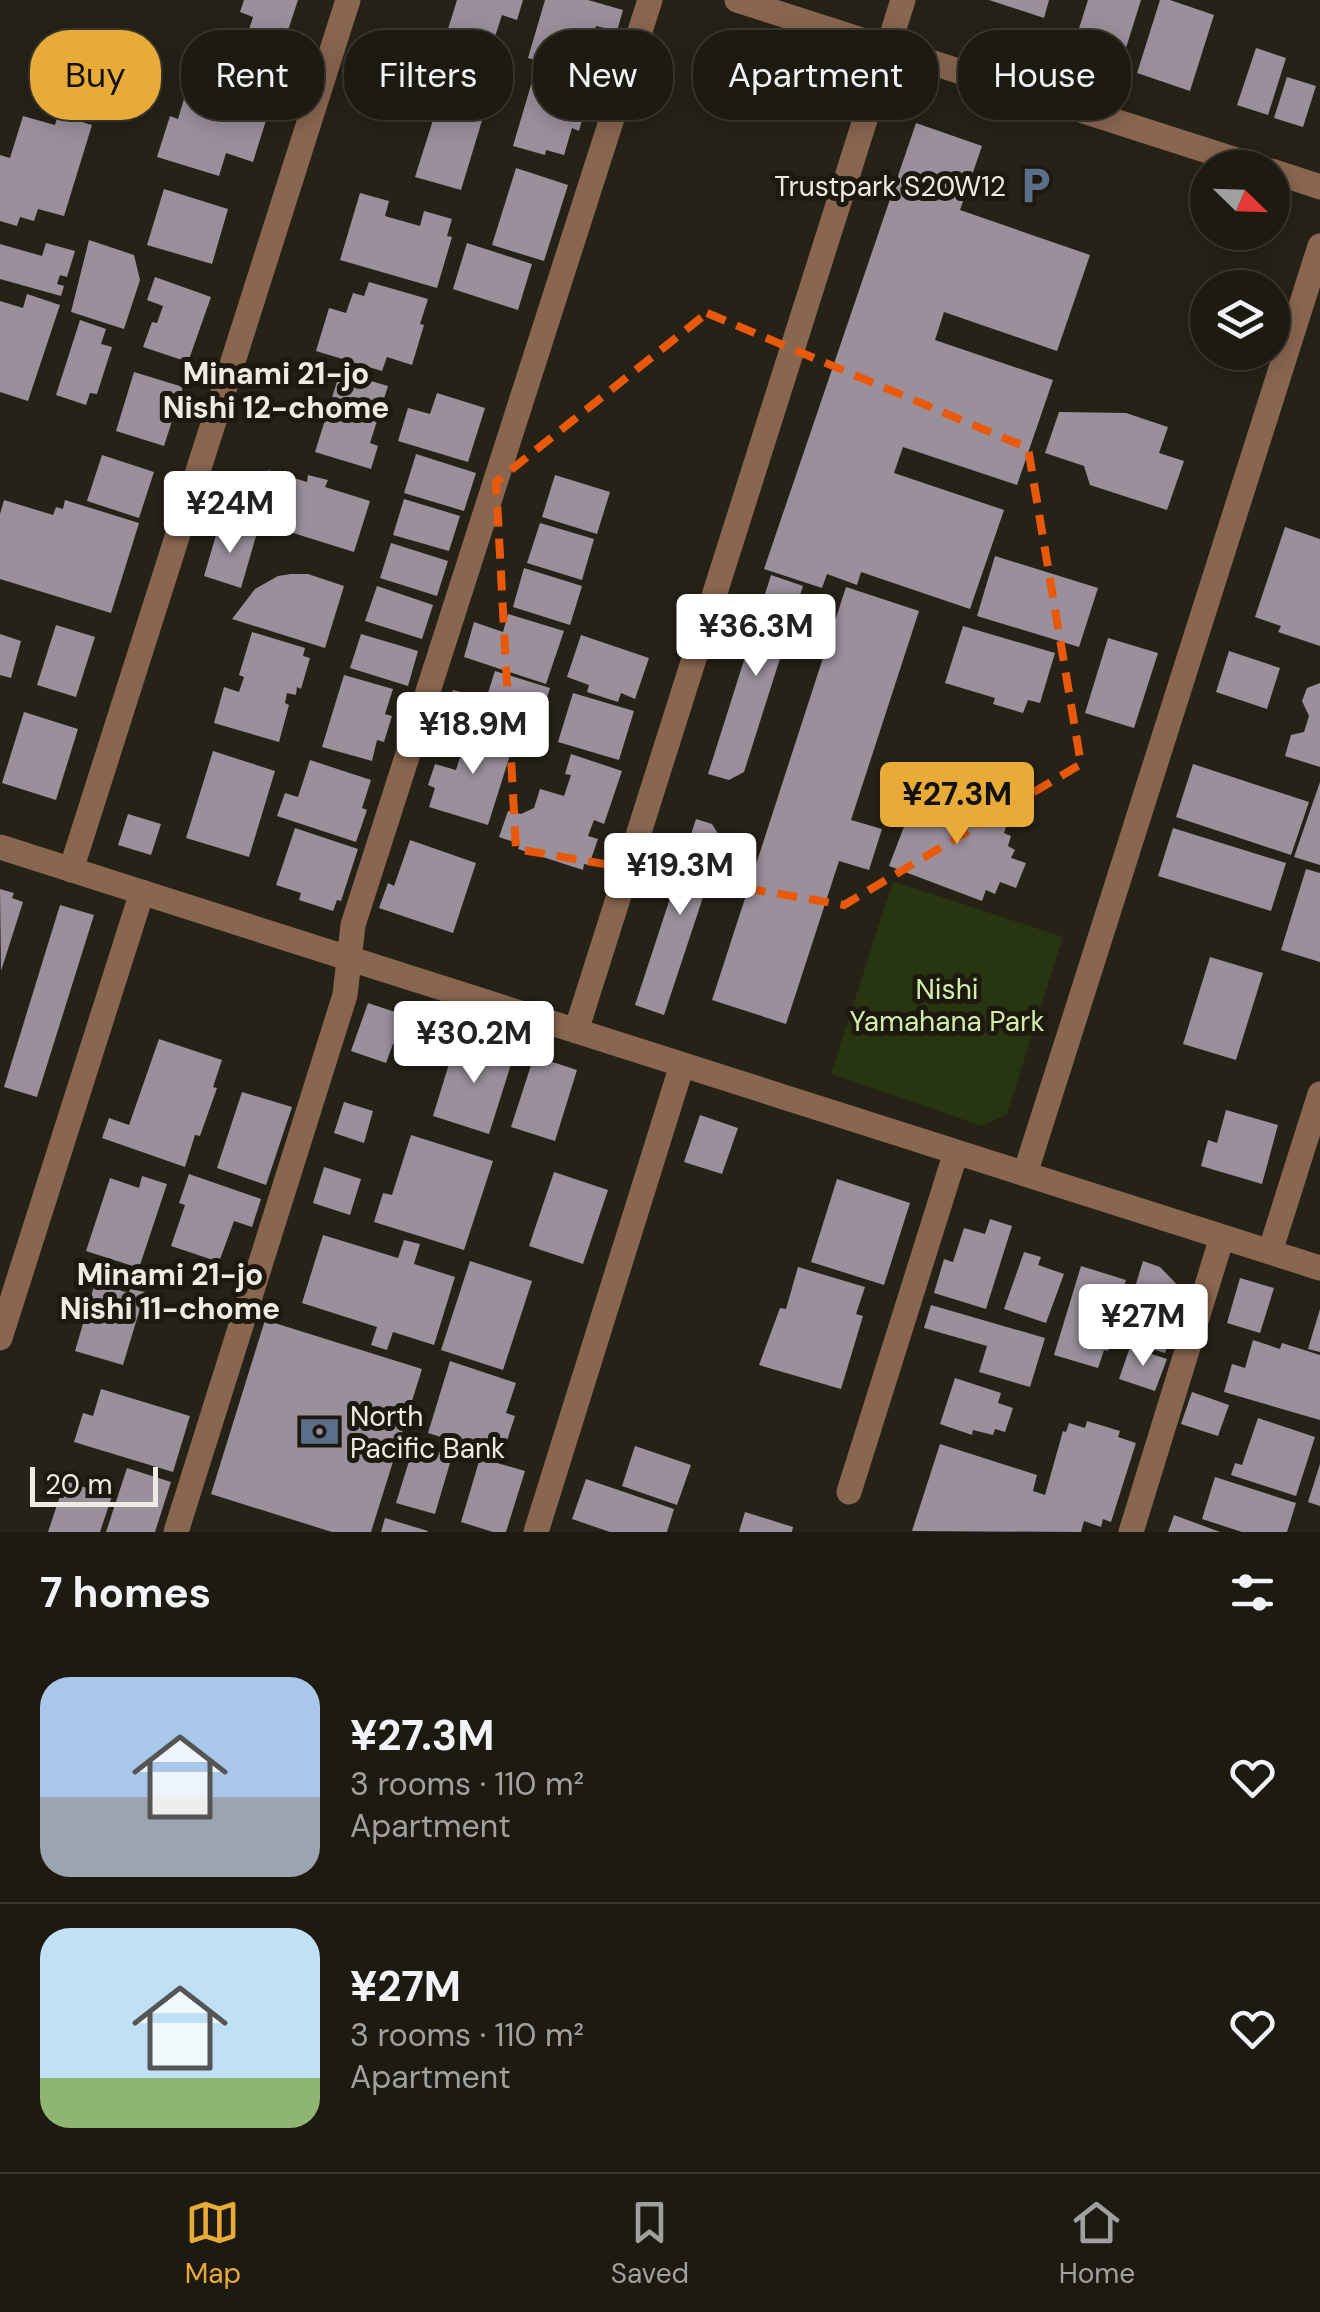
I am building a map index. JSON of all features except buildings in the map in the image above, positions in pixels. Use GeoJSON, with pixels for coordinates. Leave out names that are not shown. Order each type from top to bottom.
{"type":"FeatureCollection","features":[{"type":"Feature","properties":{"kind":"street"},"geometry":{"type":"LineString","coordinates":[[71,870],[348,0]]}},
{"type":"Feature","properties":{"kind":"street"},"geometry":{"type":"LineString","coordinates":[[176,1532],[345,995],[353,924],[650,0]]}},
{"type":"Feature","properties":{"kind":"street"},"geometry":{"type":"LineString","coordinates":[[737,0],[833,30]]}},
{"type":"Feature","properties":{"kind":"street"},"geometry":{"type":"LineString","coordinates":[[893,30],[903,0]]}},
{"type":"Feature","properties":{"kind":"street"},"geometry":{"type":"LineString","coordinates":[[938,63],[1206,150]]}},
{"type":"Feature","properties":{"kind":"street"},"geometry":{"type":"LineString","coordinates":[[576,1031],[865,120]]}},
{"type":"Feature","properties":{"kind":"street"},"geometry":{"type":"LineString","coordinates":[[1290,177],[1320,186]]}},
{"type":"Feature","properties":{"kind":"street"},"geometry":{"type":"LineString","coordinates":[[1025,1174],[1320,246]]}},
{"type":"Feature","properties":{"kind":"street"},"geometry":{"type":"LineString","coordinates":[[0,848],[1320,1268]]}},
{"type":"Feature","properties":{"kind":"street"},"geometry":{"type":"LineString","coordinates":[[0,1338],[142,892]]}},
{"type":"Feature","properties":{"kind":"street"},"geometry":{"type":"LineString","coordinates":[[536,1532],[682,1064]]}},
{"type":"Feature","properties":{"kind":"street"},"geometry":{"type":"LineString","coordinates":[[1270,1252],[1320,1094]]}},
{"type":"Feature","properties":{"kind":"street"},"geometry":{"type":"LineString","coordinates":[[849,1492],[956,1152]]}},
{"type":"Feature","properties":{"kind":"street"},"geometry":{"type":"LineString","coordinates":[[1131,1532],[1222,1237]]}},
{"type":"Feature","properties":{"kind":"highlighted area"},"geometry":{"type":"Polygon","coordinates":[[[707,313],[1028,448],[1081,764],[844,905],[516,849],[496,482],[707,313]]]}},
{"type":"Feature","properties":{"kind":"green space","name":"Nishi Yamahana Park"},"geometry":{"type":"Polygon","coordinates":[[[893,881],[1063,937],[1007,1114],[982,1126],[831,1074],[893,881]]]}},
{"type":"Feature","properties":{"kind":"place","name":"Trustpark S20W12"},"geometry":{"type":"Point","coordinates":[1036,186]}},
{"type":"Feature","properties":{"kind":"place","name":"North Pacific Bank"},"geometry":{"type":"Point","coordinates":[320,1432]}},
{"type":"Feature","properties":{"kind":"district","name":"Minami 21-jo Nishi 12-chome"},"geometry":{"type":"Point","coordinates":[276,391]}},
{"type":"Feature","properties":{"kind":"district","name":"Minami 21-jo Nishi 11-chome"},"geometry":{"type":"Point","coordinates":[170,1292]}}]}
